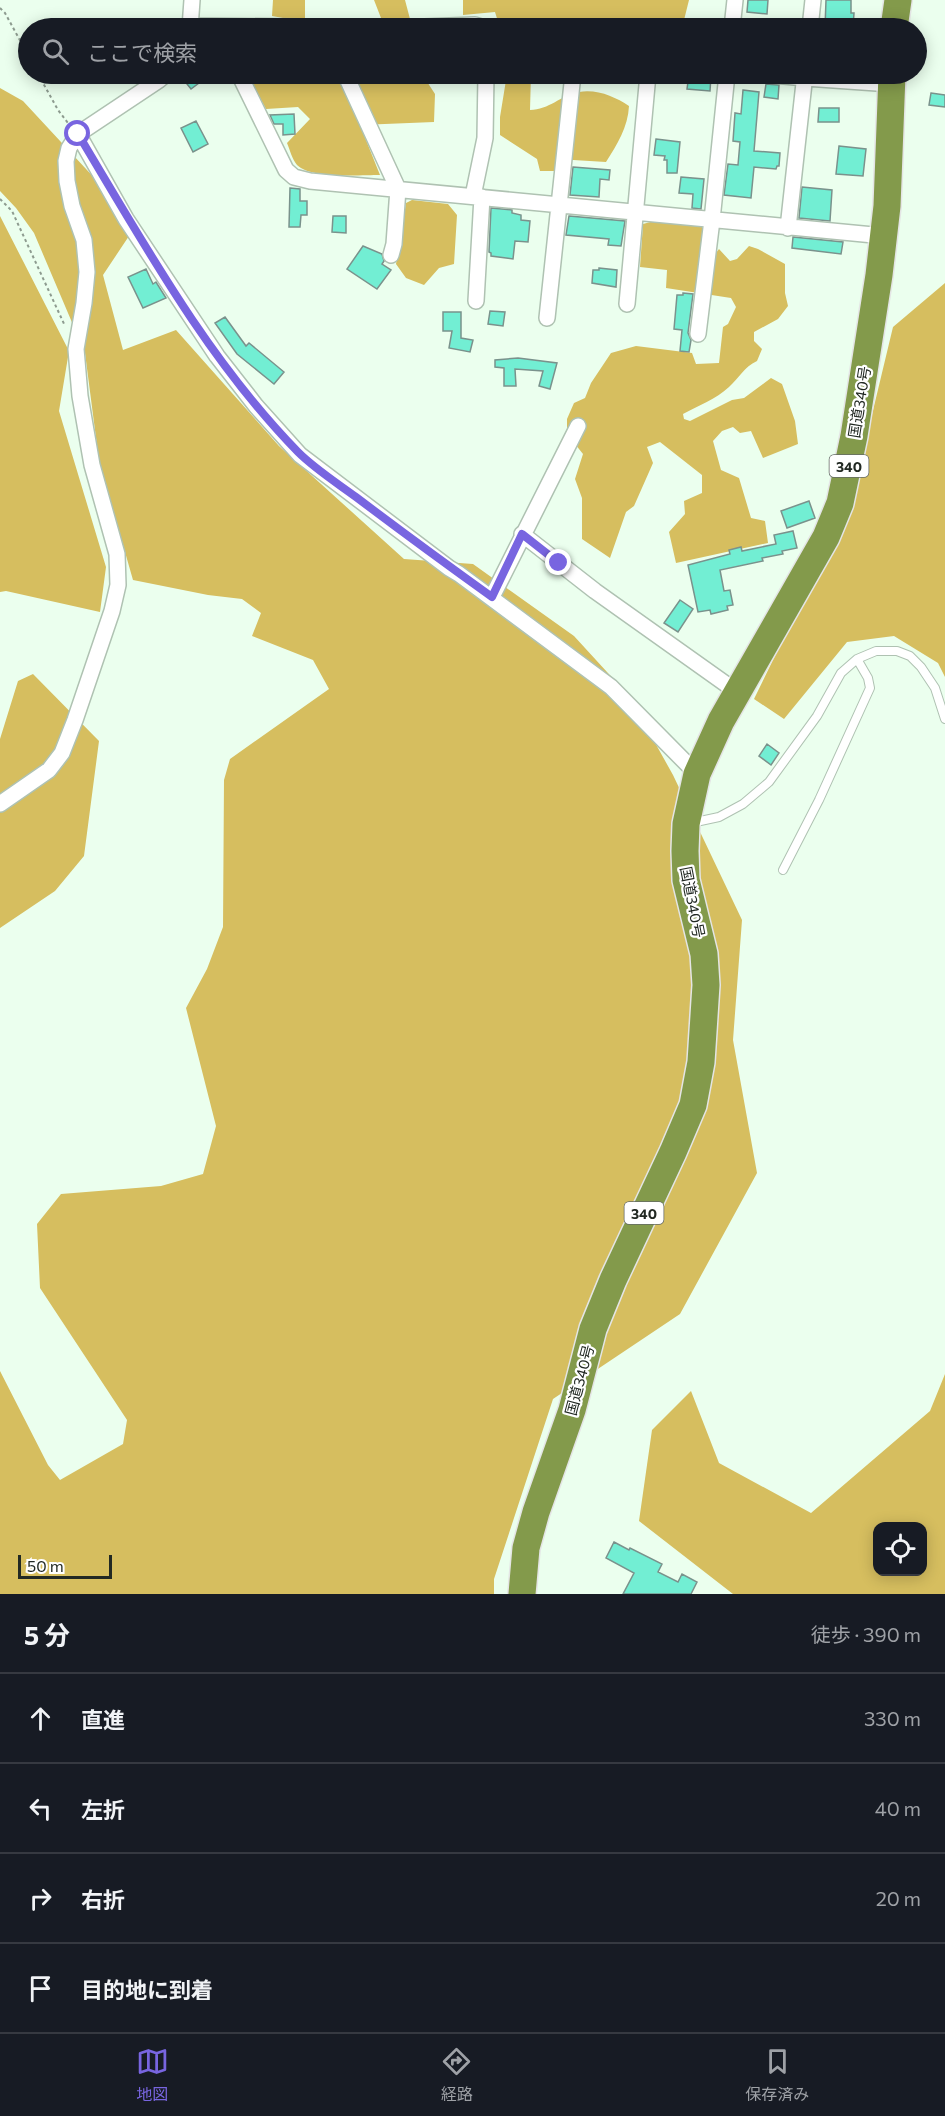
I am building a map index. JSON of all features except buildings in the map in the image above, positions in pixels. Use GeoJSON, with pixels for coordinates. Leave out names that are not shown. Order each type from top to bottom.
{"type":"FeatureCollection","features":[{"type":"Feature","properties":{"kind":"highway"},"geometry":{"type":"LineString","coordinates":[[895,18],[898,0]]}},
{"type":"Feature","properties":{"kind":"highway","name":"国道340号"},"geometry":{"type":"LineString","coordinates":[[522,1594],[526,1548],[536,1512],[572,1410],[593,1329],[693,1105],[701,1062],[706,985],[704,954],[686,880],[684,851],[686,824],[697,774],[717,730],[826,537],[840,503],[854,436],[884,236],[892,84]]}},
{"type":"Feature","properties":{"kind":"street"},"geometry":{"type":"LineString","coordinates":[[191,18],[192,0]]}},
{"type":"Feature","properties":{"kind":"street"},"geometry":{"type":"LineString","coordinates":[[733,18],[735,0]]}},
{"type":"Feature","properties":{"kind":"street"},"geometry":{"type":"LineString","coordinates":[[811,18],[813,0]]}},
{"type":"Feature","properties":{"kind":"street"},"geometry":{"type":"LineString","coordinates":[[0,804],[49,770],[62,753],[112,611],[118,585],[117,554],[92,465],[80,396],[76,350],[87,272],[84,240],[72,206],[66,161],[69,148],[78,134],[153,84]]}},
{"type":"Feature","properties":{"kind":"street"},"geometry":{"type":"LineString","coordinates":[[244,84],[286,170],[294,177],[310,181],[884,236]]}},
{"type":"Feature","properties":{"kind":"street"},"geometry":{"type":"LineString","coordinates":[[350,84],[398,189],[394,244],[391,255]]}},
{"type":"Feature","properties":{"kind":"street"},"geometry":{"type":"LineString","coordinates":[[476,301],[478,196],[485,138],[486,84]]}},
{"type":"Feature","properties":{"kind":"street"},"geometry":{"type":"LineString","coordinates":[[547,318],[572,84]]}},
{"type":"Feature","properties":{"kind":"street"},"geometry":{"type":"LineString","coordinates":[[627,304],[647,84]]}},
{"type":"Feature","properties":{"kind":"street"},"geometry":{"type":"LineString","coordinates":[[698,334],[726,84]]}},
{"type":"Feature","properties":{"kind":"street"},"geometry":{"type":"LineString","coordinates":[[788,228],[804,84]]}},
{"type":"Feature","properties":{"kind":"street"},"geometry":{"type":"LineString","coordinates":[[78,134],[126,219],[217,356],[263,414],[300,454],[610,687],[697,774]]}},
{"type":"Feature","properties":{"kind":"street"},"geometry":{"type":"LineString","coordinates":[[492,597],[578,426]]}},
{"type":"Feature","properties":{"kind":"street"},"geometry":{"type":"LineString","coordinates":[[522,534],[595,591],[738,692]]}},
{"type":"Feature","properties":{"kind":"lane"},"geometry":{"type":"LineString","coordinates":[[686,824],[719,818],[743,804],[769,782],[817,716],[841,674],[856,659],[876,651],[897,651],[910,656],[921,667],[934,688],[945,719]]}},
{"type":"Feature","properties":{"kind":"lane"},"geometry":{"type":"LineString","coordinates":[[783,870],[819,800],[870,688],[868,678],[856,659]]}},
{"type":"Feature","properties":{"kind":"path"},"geometry":{"type":"LineString","coordinates":[[0,8],[18,37]]}},
{"type":"Feature","properties":{"kind":"path"},"geometry":{"type":"LineString","coordinates":[[44,84],[58,110],[78,134]]}},
{"type":"Feature","properties":{"kind":"path"},"geometry":{"type":"LineString","coordinates":[[0,199],[12,211],[76,350]]}},
{"type":"Feature","properties":{"kind":"shaded area"},"geometry":{"type":"Polygon","coordinates":[[[273,0],[305,0],[305,18],[272,16],[273,0]]]}},
{"type":"Feature","properties":{"kind":"shaded area"},"geometry":{"type":"Polygon","coordinates":[[[374,0],[405,0],[410,18],[381,18],[374,0]]]}},
{"type":"Feature","properties":{"kind":"shaded area"},"geometry":{"type":"Polygon","coordinates":[[[463,0],[689,0],[684,18],[497,18],[495,12],[463,15],[463,0]]]}},
{"type":"Feature","properties":{"kind":"shaded area"},"geometry":{"type":"Polygon","coordinates":[[[252,84],[428,84],[435,94],[434,122],[360,125],[380,175],[324,174],[297,165],[287,143],[310,119],[298,107],[266,109],[252,84]]]}},
{"type":"Feature","properties":{"kind":"shaded area"},"geometry":{"type":"Polygon","coordinates":[[[505,84],[531,84],[530,110],[543,108],[573,94],[586,91],[606,95],[629,106],[624,128],[606,162],[557,159],[556,171],[540,171],[537,159],[500,135],[500,117],[505,84]]]}},
{"type":"Feature","properties":{"kind":"shaded area"},"geometry":{"type":"Polygon","coordinates":[[[0,88],[23,101],[137,224],[103,275],[123,350],[176,330],[279,446],[404,559],[473,564],[574,636],[629,696],[673,775],[742,920],[733,1040],[757,1173],[680,1314],[553,1399],[494,1579],[494,1594],[0,1594],[0,1371],[48,1465],[60,1480],[123,1444],[127,1420],[40,1288],[37,1224],[61,1194],[161,1186],[203,1174],[216,1126],[186,1008],[207,969],[223,927],[224,780],[230,759],[329,689],[313,660],[252,636],[261,613],[242,599],[208,595],[133,580],[99,461],[85,353],[34,233],[0,191],[0,88]]]}},
{"type":"Feature","properties":{"kind":"shaded area"},"geometry":{"type":"Polygon","coordinates":[[[412,200],[448,204],[457,215],[454,264],[439,268],[424,285],[406,278],[396,264],[406,203],[412,200]]]}},
{"type":"Feature","properties":{"kind":"shaded area"},"geometry":{"type":"Polygon","coordinates":[[[0,216],[69,351],[59,411],[106,567],[100,612],[6,591],[0,592],[0,216]]]}},
{"type":"Feature","properties":{"kind":"shaded area"},"geometry":{"type":"Polygon","coordinates":[[[654,221],[702,227],[712,258],[719,249],[730,261],[737,259],[749,246],[785,264],[785,293],[788,306],[778,319],[754,332],[754,341],[762,349],[757,361],[713,399],[683,414],[684,419],[690,421],[732,400],[744,398],[771,378],[782,384],[795,421],[798,444],[763,458],[751,431],[740,433],[733,427],[722,431],[713,441],[721,470],[739,478],[751,518],[765,521],[768,543],[676,563],[669,532],[685,514],[684,501],[702,493],[702,475],[660,442],[647,447],[653,463],[634,506],[626,512],[610,558],[582,539],[582,498],[575,479],[583,454],[567,434],[567,419],[574,403],[585,398],[591,383],[611,353],[636,346],[692,353],[696,364],[719,363],[723,327],[728,324],[736,307],[731,298],[666,288],[667,270],[640,267],[643,224],[654,221]]]}},
{"type":"Feature","properties":{"kind":"shaded area"},"geometry":{"type":"Polygon","coordinates":[[[945,283],[945,677],[938,663],[894,636],[847,642],[784,719],[754,699],[852,498],[893,327],[945,283]]]}},
{"type":"Feature","properties":{"kind":"shaded area"},"geometry":{"type":"Polygon","coordinates":[[[33,674],[99,741],[84,856],[55,891],[0,928],[0,739],[18,681],[33,674]]]}},
{"type":"Feature","properties":{"kind":"shaded area"},"geometry":{"type":"Polygon","coordinates":[[[945,1374],[945,1594],[733,1594],[639,1521],[652,1430],[691,1391],[719,1463],[811,1513],[930,1411],[945,1374]]]}},
{"type":"Feature","properties":{"kind":"route"},"geometry":{"type":"LineString","coordinates":[[78,134],[126,219],[217,356],[256,406],[300,454],[449,568],[492,597],[522,534],[559,563]]}}]}
